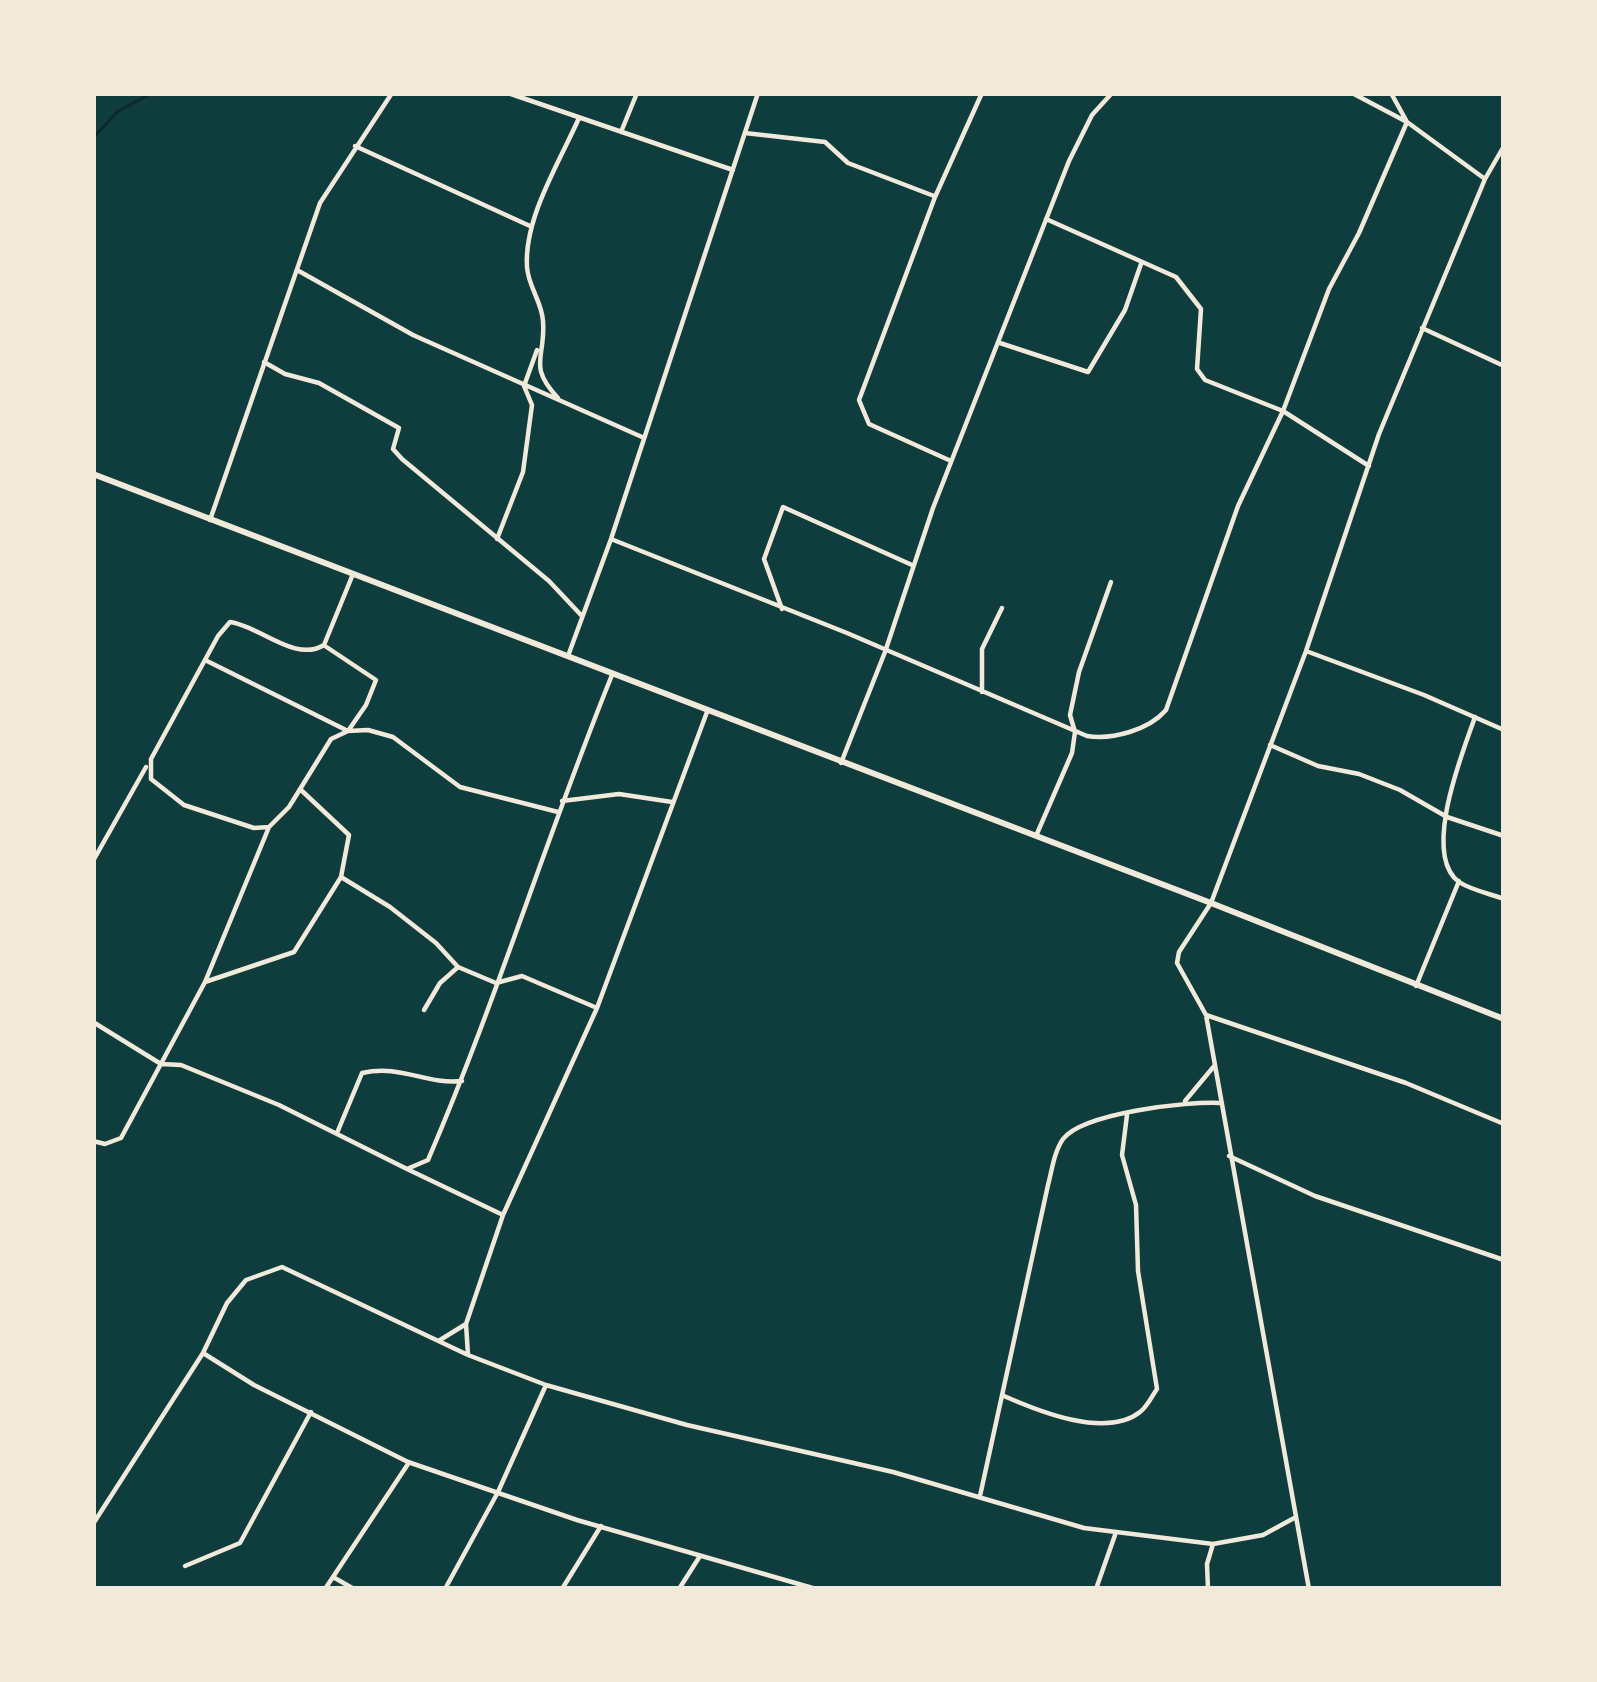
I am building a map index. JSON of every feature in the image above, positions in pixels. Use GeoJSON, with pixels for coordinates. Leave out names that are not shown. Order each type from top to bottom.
{"type":"FeatureCollection","features":[{"type":"Feature","properties":{"kind":"main road"},"geometry":{"type":"LineString","coordinates":[[93,474],[1504,1019]]}},
{"type":"Feature","properties":{"kind":"street"},"geometry":{"type":"LineString","coordinates":[[210,520],[320,203],[392,93]]}},
{"type":"Feature","properties":{"kind":"street"},"geometry":{"type":"LineString","coordinates":[[621,132],[637,93]]}},
{"type":"Feature","properties":{"kind":"street"},"geometry":{"type":"LineString","coordinates":[[567,658],[758,93]]}},
{"type":"Feature","properties":{"kind":"street"},"geometry":{"type":"LineString","coordinates":[[951,461],[869,424],[860,400],[935,197],[982,93]]}},
{"type":"Feature","properties":{"kind":"street"},"geometry":{"type":"LineString","coordinates":[[841,763],[1046,219],[1092,115],[1112,93]]}},
{"type":"Feature","properties":{"kind":"street"},"geometry":{"type":"LineString","coordinates":[[1352,93],[1406,122],[1485,179]]}},
{"type":"Feature","properties":{"kind":"street"},"geometry":{"type":"LineString","coordinates":[[1391,93],[1406,122]]}},
{"type":"Feature","properties":{"kind":"street"},"geometry":{"type":"LineString","coordinates":[[513,94],[733,170]]}},
{"type":"Feature","properties":{"kind":"street"},"geometry":{"type":"LineString","coordinates":[[562,402],[541,377],[543,315],[527,274],[532,227],[578,118]]}},
{"type":"Feature","properties":{"kind":"street"},"geometry":{"type":"LineString","coordinates":[[611,539],[1076,732],[1110,739],[1159,718],[1166,710],[1238,506],[1283,411],[1329,289],[1359,233],[1406,122]]}},
{"type":"Feature","properties":{"kind":"street"},"geometry":{"type":"LineString","coordinates":[[745,133],[825,142],[848,163],[935,197]]}},
{"type":"Feature","properties":{"kind":"street"},"geometry":{"type":"LineString","coordinates":[[356,146],[532,227]]}},
{"type":"Feature","properties":{"kind":"street"},"geometry":{"type":"LineString","coordinates":[[1309,1589],[1206,1015],[1177,963],[1179,952],[1211,903],[1422,328],[1485,179],[1504,146]]}},
{"type":"Feature","properties":{"kind":"street"},"geometry":{"type":"LineString","coordinates":[[1046,219],[1176,277],[1201,309],[1196,360],[1205,380],[1283,411],[1369,466]]}},
{"type":"Feature","properties":{"kind":"street"},"geometry":{"type":"LineString","coordinates":[[1000,343],[1088,372],[1125,310],[1141,264]]}},
{"type":"Feature","properties":{"kind":"street"},"geometry":{"type":"LineString","coordinates":[[297,270],[413,335],[644,438]]}},
{"type":"Feature","properties":{"kind":"street"},"geometry":{"type":"LineString","coordinates":[[1422,328],[1504,366]]}},
{"type":"Feature","properties":{"kind":"street"},"geometry":{"type":"LineString","coordinates":[[497,539],[523,472],[532,405],[524,386],[540,345]]}},
{"type":"Feature","properties":{"kind":"street"},"geometry":{"type":"LineString","coordinates":[[264,362],[319,383],[399,428],[393,449],[549,580],[581,615]]}},
{"type":"Feature","properties":{"kind":"street"},"geometry":{"type":"LineString","coordinates":[[782,609],[764,559],[783,507],[912,565]]}},
{"type":"Feature","properties":{"kind":"street"},"geometry":{"type":"LineString","coordinates":[[93,861],[230,622],[315,651],[324,646],[353,574]]}},
{"type":"Feature","properties":{"kind":"street"},"geometry":{"type":"LineString","coordinates":[[1036,836],[1072,753],[1076,732],[1070,715],[1079,672],[1112,582]]}},
{"type":"Feature","properties":{"kind":"street"},"geometry":{"type":"LineString","coordinates":[[982,692],[982,649],[1002,608]]}},
{"type":"Feature","properties":{"kind":"street"},"geometry":{"type":"LineString","coordinates":[[93,1141],[105,1144],[121,1138],[205,982],[269,827],[301,790],[331,739],[348,730],[366,705],[376,680],[324,646]]}},
{"type":"Feature","properties":{"kind":"street"},"geometry":{"type":"LineString","coordinates":[[1306,652],[1504,730]]}},
{"type":"Feature","properties":{"kind":"street"},"geometry":{"type":"LineString","coordinates":[[205,660],[348,730],[393,737],[460,787],[558,812]]}},
{"type":"Feature","properties":{"kind":"street"},"geometry":{"type":"LineString","coordinates":[[407,1169],[428,1160],[462,1081],[612,675]]}},
{"type":"Feature","properties":{"kind":"street"},"geometry":{"type":"LineString","coordinates":[[468,1355],[466,1324],[503,1215],[597,1008],[707,712]]}},
{"type":"Feature","properties":{"kind":"street"},"geometry":{"type":"LineString","coordinates":[[1475,717],[1448,794],[1447,861],[1459,881],[1504,899]]}},
{"type":"Feature","properties":{"kind":"street"},"geometry":{"type":"LineString","coordinates":[[1268,744],[1318,766],[1359,774],[1400,790],[1447,817],[1504,836]]}},
{"type":"Feature","properties":{"kind":"street"},"geometry":{"type":"LineString","coordinates":[[151,759],[151,779],[184,805],[254,829],[269,827]]}},
{"type":"Feature","properties":{"kind":"street"},"geometry":{"type":"LineString","coordinates":[[205,982],[294,952],[341,877],[350,835],[301,790]]}},
{"type":"Feature","properties":{"kind":"street"},"geometry":{"type":"LineString","coordinates":[[562,801],[619,794],[672,802]]}},
{"type":"Feature","properties":{"kind":"street"},"geometry":{"type":"LineString","coordinates":[[341,877],[405,919],[458,967],[496,983],[522,976],[597,1008]]}},
{"type":"Feature","properties":{"kind":"street"},"geometry":{"type":"LineString","coordinates":[[1416,986],[1459,881]]}},
{"type":"Feature","properties":{"kind":"street"},"geometry":{"type":"LineString","coordinates":[[424,1010],[440,983],[458,967]]}},
{"type":"Feature","properties":{"kind":"street"},"geometry":{"type":"LineString","coordinates":[[1206,1015],[1406,1083],[1504,1124]]}},
{"type":"Feature","properties":{"kind":"street"},"geometry":{"type":"LineString","coordinates":[[93,1022],[161,1064],[181,1065],[337,1133],[503,1215]]}},
{"type":"Feature","properties":{"kind":"street"},"geometry":{"type":"LineString","coordinates":[[1185,1101],[1215,1065]]}},
{"type":"Feature","properties":{"kind":"street"},"geometry":{"type":"LineString","coordinates":[[337,1133],[362,1073],[392,1069],[442,1083],[462,1081]]}},
{"type":"Feature","properties":{"kind":"street"},"geometry":{"type":"LineString","coordinates":[[980,1496],[1056,1152],[1076,1127],[1097,1119],[1185,1101],[1220,1103]]}},
{"type":"Feature","properties":{"kind":"street"},"geometry":{"type":"LineString","coordinates":[[1004,1396],[1054,1415],[1096,1424],[1140,1412],[1157,1389],[1138,1271],[1136,1205],[1122,1155],[1127,1115]]}},
{"type":"Feature","properties":{"kind":"street"},"geometry":{"type":"LineString","coordinates":[[1228,1156],[1316,1196],[1504,1260]]}},
{"type":"Feature","properties":{"kind":"street"},"geometry":{"type":"LineString","coordinates":[[93,1524],[202,1353],[227,1303],[246,1280],[282,1268],[438,1342],[546,1385],[1115,1535],[1213,1544],[1263,1535],[1296,1517]]}},
{"type":"Feature","properties":{"kind":"street"},"geometry":{"type":"LineString","coordinates":[[438,1342],[466,1324]]}},
{"type":"Feature","properties":{"kind":"street"},"geometry":{"type":"LineString","coordinates":[[202,1353],[254,1385],[409,1462],[601,1526],[816,1589]]}},
{"type":"Feature","properties":{"kind":"street"},"geometry":{"type":"LineString","coordinates":[[445,1589],[498,1492],[546,1385]]}},
{"type":"Feature","properties":{"kind":"street"},"geometry":{"type":"LineString","coordinates":[[185,1566],[239,1543],[311,1412]]}},
{"type":"Feature","properties":{"kind":"street"},"geometry":{"type":"LineString","coordinates":[[325,1589],[409,1462]]}},
{"type":"Feature","properties":{"kind":"street"},"geometry":{"type":"LineString","coordinates":[[562,1589],[601,1526]]}},
{"type":"Feature","properties":{"kind":"street"},"geometry":{"type":"LineString","coordinates":[[1096,1589],[1115,1535]]}},
{"type":"Feature","properties":{"kind":"street"},"geometry":{"type":"LineString","coordinates":[[1208,1589],[1207,1564],[1213,1544]]}},
{"type":"Feature","properties":{"kind":"street"},"geometry":{"type":"LineString","coordinates":[[679,1589],[700,1556]]}},
{"type":"Feature","properties":{"kind":"street"},"geometry":{"type":"LineString","coordinates":[[332,1577],[354,1589]]}},
{"type":"Feature","properties":{"kind":"waterway"},"geometry":{"type":"LineString","coordinates":[[93,138],[117,112],[152,93]]}}]}
